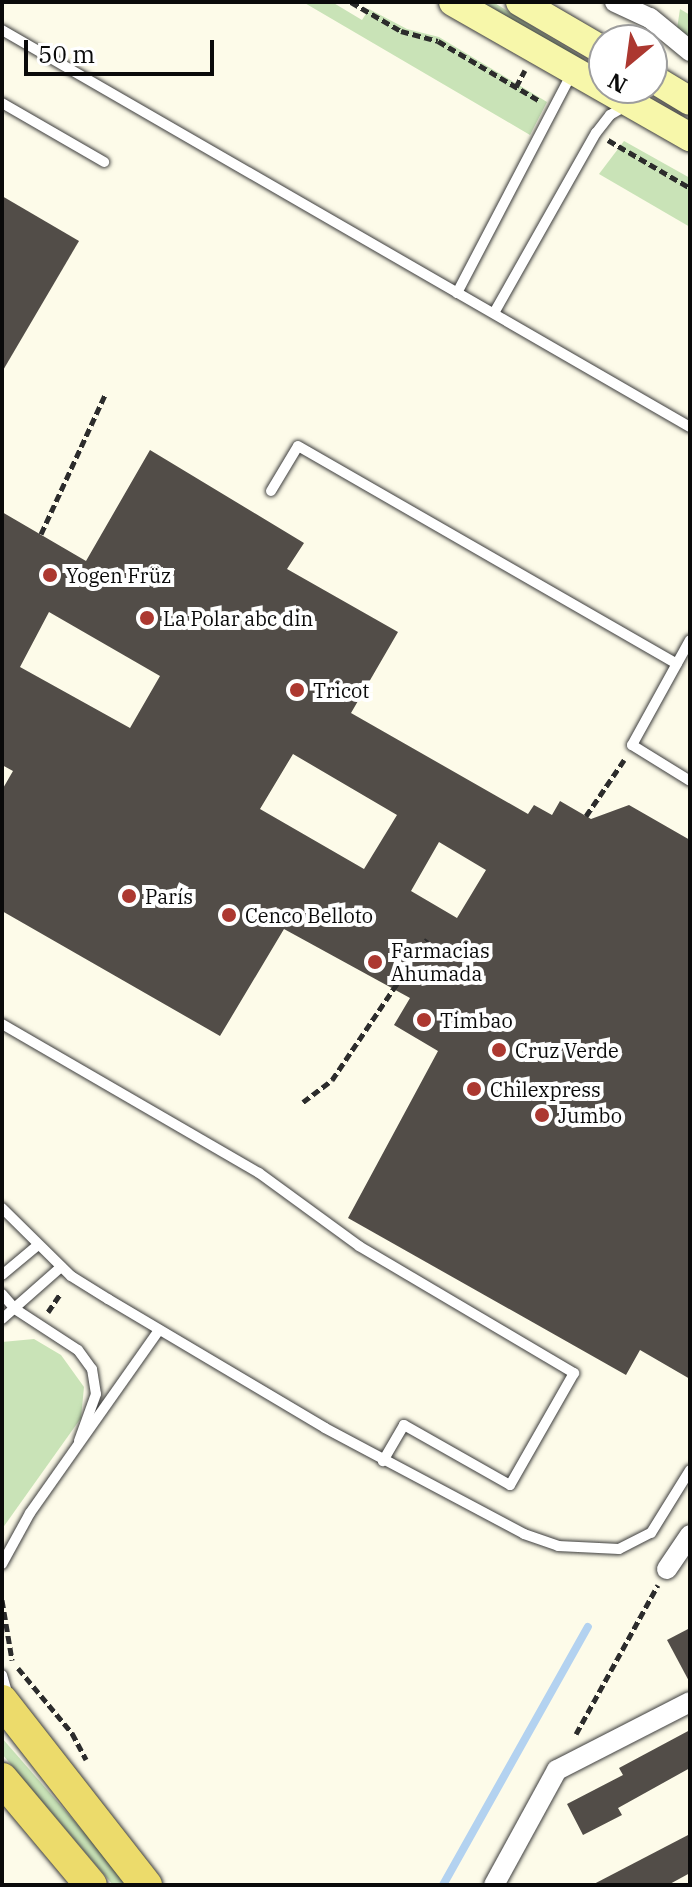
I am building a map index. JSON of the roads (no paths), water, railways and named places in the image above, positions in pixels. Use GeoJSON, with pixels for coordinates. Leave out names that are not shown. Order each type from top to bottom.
{"type":"FeatureCollection","features":[{"type":"Feature","properties":{"kind":"main road"},"geometry":{"type":"LineString","coordinates":[[453,2],[588,62]]}},
{"type":"Feature","properties":{"kind":"main road"},"geometry":{"type":"LineString","coordinates":[[520,2],[588,61]]}},
{"type":"Feature","properties":{"kind":"main road"},"geometry":{"type":"LineString","coordinates":[[668,88],[690,101]]}},
{"type":"Feature","properties":{"kind":"main road"},"geometry":{"type":"LineString","coordinates":[[632,104],[690,137]]}},
{"type":"Feature","properties":{"kind":"main road"},"geometry":{"type":"LineString","coordinates":[[7,1708],[149,1885]]}},
{"type":"Feature","properties":{"kind":"main road"},"geometry":{"type":"LineString","coordinates":[[2,1779],[91,1885]]}},
{"type":"Feature","properties":{"kind":"street"},"geometry":{"type":"LineString","coordinates":[[615,2],[655,10],[690,51]]}},
{"type":"Feature","properties":{"kind":"street"},"geometry":{"type":"LineString","coordinates":[[667,1569],[690,1535]]}},
{"type":"Feature","properties":{"kind":"street"},"geometry":{"type":"LineString","coordinates":[[494,1885],[557,1770],[690,1702]]}},
{"type":"Feature","properties":{"kind":"lane"},"geometry":{"type":"LineString","coordinates":[[2,30],[690,427]]}},
{"type":"Feature","properties":{"kind":"lane"},"geometry":{"type":"LineString","coordinates":[[457,293],[556,110],[588,66]]}},
{"type":"Feature","properties":{"kind":"lane"},"geometry":{"type":"LineString","coordinates":[[2,103],[104,162]]}},
{"type":"Feature","properties":{"kind":"lane"},"geometry":{"type":"LineString","coordinates":[[494,313],[596,133],[610,115],[628,104]]}},
{"type":"Feature","properties":{"kind":"lane"},"geometry":{"type":"LineString","coordinates":[[271,491],[298,446],[677,664]]}},
{"type":"Feature","properties":{"kind":"lane"},"geometry":{"type":"LineString","coordinates":[[690,640],[632,745],[690,781]]}},
{"type":"Feature","properties":{"kind":"lane"},"geometry":{"type":"LineString","coordinates":[[2,1024],[259,1173],[346,1238],[574,1373],[510,1485],[404,1425],[383,1461]]}},
{"type":"Feature","properties":{"kind":"lane"},"geometry":{"type":"LineString","coordinates":[[2,1208],[71,1276],[383,1461],[524,1534],[585,1550],[619,1549],[651,1533],[690,1470]]}},
{"type":"Feature","properties":{"kind":"lane"},"geometry":{"type":"LineString","coordinates":[[2,1275],[38,1245]]}},
{"type":"Feature","properties":{"kind":"lane"},"geometry":{"type":"LineString","coordinates":[[2,1319],[61,1267]]}},
{"type":"Feature","properties":{"kind":"lane"},"geometry":{"type":"LineString","coordinates":[[2,1294],[15,1309],[78,1350],[92,1369],[96,1394],[90,1419],[65,1468]]}},
{"type":"Feature","properties":{"kind":"lane"},"geometry":{"type":"LineString","coordinates":[[2,1564],[30,1513],[65,1468],[159,1330]]}},
{"type":"Feature","properties":{"kind":"lane"},"geometry":{"type":"LineString","coordinates":[[2,1675],[7,1708]]}},
{"type":"Feature","properties":{"kind":"waterway"},"geometry":{"type":"LineString","coordinates":[[443,1885],[588,1627]]}},
{"type":"Feature","properties":{"kind":"place","name":"Yogen Früz"},"geometry":{"type":"Point","coordinates":[50,575]}},
{"type":"Feature","properties":{"kind":"place","name":"La Polar abc din"},"geometry":{"type":"Point","coordinates":[147,618]}},
{"type":"Feature","properties":{"kind":"place","name":"Tricot"},"geometry":{"type":"Point","coordinates":[297,690]}},
{"type":"Feature","properties":{"kind":"place","name":"París"},"geometry":{"type":"Point","coordinates":[129,896]}},
{"type":"Feature","properties":{"kind":"place","name":"Cenco Belloto"},"geometry":{"type":"Point","coordinates":[229,915]}},
{"type":"Feature","properties":{"kind":"place","name":"Farmacias Ahumada"},"geometry":{"type":"Point","coordinates":[375,962]}},
{"type":"Feature","properties":{"kind":"place","name":"Timbao"},"geometry":{"type":"Point","coordinates":[424,1020]}},
{"type":"Feature","properties":{"kind":"place","name":"Cruz Verde"},"geometry":{"type":"Point","coordinates":[499,1050]}},
{"type":"Feature","properties":{"kind":"place","name":"Chilexpress"},"geometry":{"type":"Point","coordinates":[474,1089]}},
{"type":"Feature","properties":{"kind":"place","name":"Jumbo"},"geometry":{"type":"Point","coordinates":[542,1115]}}]}
